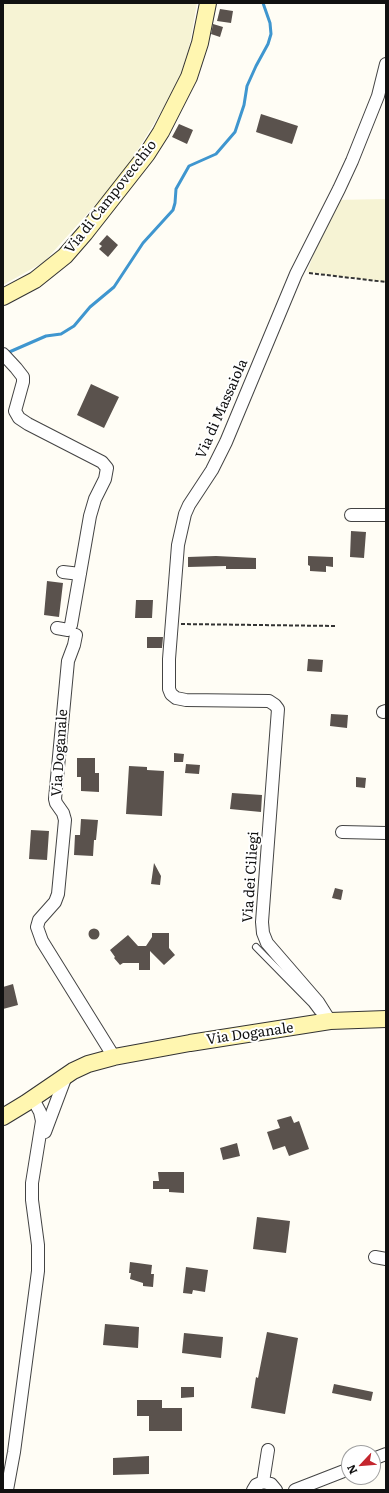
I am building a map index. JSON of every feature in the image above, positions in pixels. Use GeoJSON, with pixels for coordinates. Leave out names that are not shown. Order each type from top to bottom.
{"type":"FeatureCollection","features":[{"type":"Feature","properties":{"kind":"main road","name":"Via di Campovecchio"},"geometry":{"type":"LineString","coordinates":[[3,297],[35,280],[64,256],[80,240],[150,151],[189,77],[200,44],[208,3]]}},
{"type":"Feature","properties":{"kind":"main road","name":"Via Doganale"},"geometry":{"type":"LineString","coordinates":[[3,1117],[33,1099],[66,1076],[88,1064],[114,1056],[190,1042],[326,1022],[386,1019]]}},
{"type":"Feature","properties":{"kind":"street","name":"Via di Massaiola"},"geometry":{"type":"LineString","coordinates":[[279,711],[276,705],[269,701],[186,700],[173,696],[169,686],[169,660],[178,545],[185,514],[189,504],[212,470],[226,442],[296,274],[352,161],[378,96],[386,64]]}},
{"type":"Feature","properties":{"kind":"street"},"geometry":{"type":"LineString","coordinates":[[3,354],[16,368],[23,380],[15,411],[19,418],[102,462],[107,468],[105,478],[95,499],[90,516],[70,627],[68,630],[57,628]]}},
{"type":"Feature","properties":{"kind":"street"},"geometry":{"type":"LineString","coordinates":[[351,516],[386,516]]}},
{"type":"Feature","properties":{"kind":"street"},"geometry":{"type":"LineString","coordinates":[[63,572],[80,574]]}},
{"type":"Feature","properties":{"kind":"street","name":"Via Doganale"},"geometry":{"type":"LineString","coordinates":[[76,635],[68,661],[55,799],[63,813],[65,820],[58,894],[55,902],[39,920],[36,927],[42,941],[114,1056]]}},
{"type":"Feature","properties":{"kind":"street","name":"Via dei Ciliegi"},"geometry":{"type":"LineString","coordinates":[[279,711],[262,933],[267,943],[318,1002],[326,1022]]}},
{"type":"Feature","properties":{"kind":"street"},"geometry":{"type":"LineString","coordinates":[[342,832],[386,833]]}},
{"type":"Feature","properties":{"kind":"street"},"geometry":{"type":"LineString","coordinates":[[38,1150],[66,1076]]}},
{"type":"Feature","properties":{"kind":"street"},"geometry":{"type":"LineString","coordinates":[[7,1490],[14,1452],[38,1271],[38,1245],[32,1175],[38,1150],[42,1121],[40,1112],[33,1099]]}},
{"type":"Feature","properties":{"kind":"street"},"geometry":{"type":"LineString","coordinates":[[264,1482],[268,1450]]}},
{"type":"Feature","properties":{"kind":"street"},"geometry":{"type":"LineString","coordinates":[[295,1490],[341,1472]]}},
{"type":"Feature","properties":{"kind":"street"},"geometry":{"type":"LineString","coordinates":[[253,1490],[256,1485],[264,1482],[271,1484],[276,1490]]}},
{"type":"Feature","properties":{"kind":"lane"},"geometry":{"type":"LineString","coordinates":[[256,947],[312,1004],[326,1022]]}},
{"type":"Feature","properties":{"kind":"path"},"geometry":{"type":"LineString","coordinates":[[296,274],[307,272],[386,282]]}},
{"type":"Feature","properties":{"kind":"path"},"geometry":{"type":"LineString","coordinates":[[173,624],[336,626]]}},
{"type":"Feature","properties":{"kind":"shaded area"},"geometry":{"type":"Polygon","coordinates":[[[3,3],[197,3],[187,60],[178,84],[123,174],[44,262],[3,285],[3,3]]]}},
{"type":"Feature","properties":{"kind":"shaded area"},"geometry":{"type":"Polygon","coordinates":[[[386,199],[386,282],[307,272],[334,200],[386,199]]]}},
{"type":"Feature","properties":{"kind":"building"},"geometry":{"type":"Polygon","coordinates":[[[220,9],[233,11],[231,23],[217,21],[220,9]]]}},
{"type":"Feature","properties":{"kind":"building"},"geometry":{"type":"Polygon","coordinates":[[[213,24],[223,27],[220,37],[211,34],[213,24]]]}},
{"type":"Feature","properties":{"kind":"building"},"geometry":{"type":"Polygon","coordinates":[[[261,114],[298,126],[292,144],[256,132],[261,114]]]}},
{"type":"Feature","properties":{"kind":"building"},"geometry":{"type":"Polygon","coordinates":[[[179,124],[193,130],[187,144],[172,137],[179,124]]]}},
{"type":"Feature","properties":{"kind":"building"},"geometry":{"type":"Polygon","coordinates":[[[107,235],[118,245],[108,257],[99,249],[102,246],[99,244],[107,235]]]}},
{"type":"Feature","properties":{"kind":"building"},"geometry":{"type":"Polygon","coordinates":[[[91,384],[119,397],[104,428],[77,415],[91,384]]]}},
{"type":"Feature","properties":{"kind":"building"},"geometry":{"type":"Polygon","coordinates":[[[351,531],[366,532],[364,558],[350,557],[351,531]]]}},
{"type":"Feature","properties":{"kind":"building"},"geometry":{"type":"Polygon","coordinates":[[[216,556],[256,558],[256,569],[226,569],[226,566],[188,567],[188,557],[216,556]]]}},
{"type":"Feature","properties":{"kind":"building"},"geometry":{"type":"Polygon","coordinates":[[[308,556],[333,557],[333,567],[326,566],[326,572],[310,571],[308,556]]]}},
{"type":"Feature","properties":{"kind":"building"},"geometry":{"type":"Polygon","coordinates":[[[47,581],[63,583],[59,617],[44,615],[47,581]]]}},
{"type":"Feature","properties":{"kind":"building"},"geometry":{"type":"Polygon","coordinates":[[[136,600],[153,600],[152,618],[135,618],[136,600]]]}},
{"type":"Feature","properties":{"kind":"building"},"geometry":{"type":"Polygon","coordinates":[[[147,637],[163,637],[162,648],[147,648],[147,637]]]}},
{"type":"Feature","properties":{"kind":"building"},"geometry":{"type":"Polygon","coordinates":[[[308,659],[323,660],[322,672],[307,671],[308,659]]]}},
{"type":"Feature","properties":{"kind":"building"},"geometry":{"type":"Polygon","coordinates":[[[331,714],[348,715],[347,728],[330,726],[331,714]]]}},
{"type":"Feature","properties":{"kind":"building"},"geometry":{"type":"Polygon","coordinates":[[[174,753],[184,754],[183,762],[174,762],[174,753]]]}},
{"type":"Feature","properties":{"kind":"building"},"geometry":{"type":"Polygon","coordinates":[[[77,758],[95,758],[95,773],[99,773],[99,792],[81,791],[81,777],[77,777],[77,758]]]}},
{"type":"Feature","properties":{"kind":"building"},"geometry":{"type":"Polygon","coordinates":[[[186,764],[200,765],[199,774],[185,773],[186,764]]]}},
{"type":"Feature","properties":{"kind":"building"},"geometry":{"type":"Polygon","coordinates":[[[129,766],[147,767],[147,770],[164,771],[162,816],[126,814],[129,766]]]}},
{"type":"Feature","properties":{"kind":"building"},"geometry":{"type":"Polygon","coordinates":[[[356,777],[366,778],[365,788],[356,787],[356,777]]]}},
{"type":"Feature","properties":{"kind":"building"},"geometry":{"type":"Polygon","coordinates":[[[232,793],[262,795],[261,812],[230,809],[232,793]]]}},
{"type":"Feature","properties":{"kind":"building"},"geometry":{"type":"Polygon","coordinates":[[[81,819],[98,820],[96,840],[94,840],[93,856],[74,855],[75,835],[80,835],[81,819]]]}},
{"type":"Feature","properties":{"kind":"building"},"geometry":{"type":"Polygon","coordinates":[[[31,830],[49,831],[47,860],[29,859],[31,830]]]}},
{"type":"Feature","properties":{"kind":"building"},"geometry":{"type":"Polygon","coordinates":[[[154,863],[161,876],[160,885],[151,884],[154,863]]]}},
{"type":"Feature","properties":{"kind":"building"},"geometry":{"type":"Polygon","coordinates":[[[335,888],[343,890],[341,900],[332,898],[335,888]]]}},
{"type":"Feature","properties":{"kind":"building"},"geometry":{"type":"Polygon","coordinates":[[[94,928],[98,930],[100,934],[98,938],[94,940],[90,938],[88,934],[90,930],[94,928]]]}},
{"type":"Feature","properties":{"kind":"building"},"geometry":{"type":"Polygon","coordinates":[[[152,933],[169,933],[169,948],[175,955],[164,965],[150,951],[150,970],[139,970],[139,963],[123,963],[120,965],[114,958],[115,957],[110,950],[128,935],[138,946],[146,946],[152,937],[152,933]]]}},
{"type":"Feature","properties":{"kind":"building"},"geometry":{"type":"Polygon","coordinates":[[[13,984],[18,1005],[3,1009],[3,987],[13,984]]]}},
{"type":"Feature","properties":{"kind":"building"},"geometry":{"type":"Polygon","coordinates":[[[291,1116],[294,1123],[299,1121],[309,1149],[289,1156],[285,1146],[273,1150],[267,1132],[280,1128],[277,1120],[291,1116]]]}},
{"type":"Feature","properties":{"kind":"building"},"geometry":{"type":"Polygon","coordinates":[[[237,1143],[240,1156],[223,1160],[220,1148],[237,1143]]]}},
{"type":"Feature","properties":{"kind":"building"},"geometry":{"type":"Polygon","coordinates":[[[158,1172],[184,1172],[184,1193],[169,1192],[169,1189],[153,1189],[153,1181],[159,1181],[158,1172]]]}},
{"type":"Feature","properties":{"kind":"building"},"geometry":{"type":"Polygon","coordinates":[[[257,1217],[290,1221],[286,1253],[253,1249],[257,1217]]]}},
{"type":"Feature","properties":{"kind":"building"},"geometry":{"type":"Polygon","coordinates":[[[130,1262],[152,1265],[151,1274],[154,1274],[153,1287],[143,1286],[143,1283],[130,1279],[130,1262]]]}},
{"type":"Feature","properties":{"kind":"building"},"geometry":{"type":"Polygon","coordinates":[[[186,1267],[208,1270],[205,1292],[193,1290],[192,1294],[183,1293],[186,1267]]]}},
{"type":"Feature","properties":{"kind":"building"},"geometry":{"type":"Polygon","coordinates":[[[105,1324],[139,1327],[138,1348],[103,1345],[105,1324]]]}},
{"type":"Feature","properties":{"kind":"building"},"geometry":{"type":"Polygon","coordinates":[[[267,1332],[298,1338],[285,1414],[251,1408],[256,1377],[258,1378],[267,1332]]]}},
{"type":"Feature","properties":{"kind":"building"},"geometry":{"type":"Polygon","coordinates":[[[184,1333],[223,1337],[221,1358],[182,1353],[184,1333]]]}},
{"type":"Feature","properties":{"kind":"building"},"geometry":{"type":"Polygon","coordinates":[[[334,1384],[373,1392],[371,1401],[332,1393],[334,1384]]]}},
{"type":"Feature","properties":{"kind":"building"},"geometry":{"type":"Polygon","coordinates":[[[181,1387],[194,1387],[194,1397],[181,1398],[181,1387]]]}},
{"type":"Feature","properties":{"kind":"building"},"geometry":{"type":"Polygon","coordinates":[[[137,1400],[162,1400],[162,1408],[182,1408],[182,1431],[149,1431],[149,1416],[137,1416],[137,1400]]]}},
{"type":"Feature","properties":{"kind":"building"},"geometry":{"type":"Polygon","coordinates":[[[149,1456],[149,1474],[113,1475],[113,1458],[149,1456]]]}},
{"type":"Feature","properties":{"kind":"waterway"},"geometry":{"type":"LineString","coordinates":[[7,353],[46,336],[61,334],[74,326],[90,307],[114,287],[143,243],[173,210],[176,189],[189,166],[216,154],[235,132],[244,105],[247,86],[268,44],[271,34],[270,23],[263,3]]}}]}
